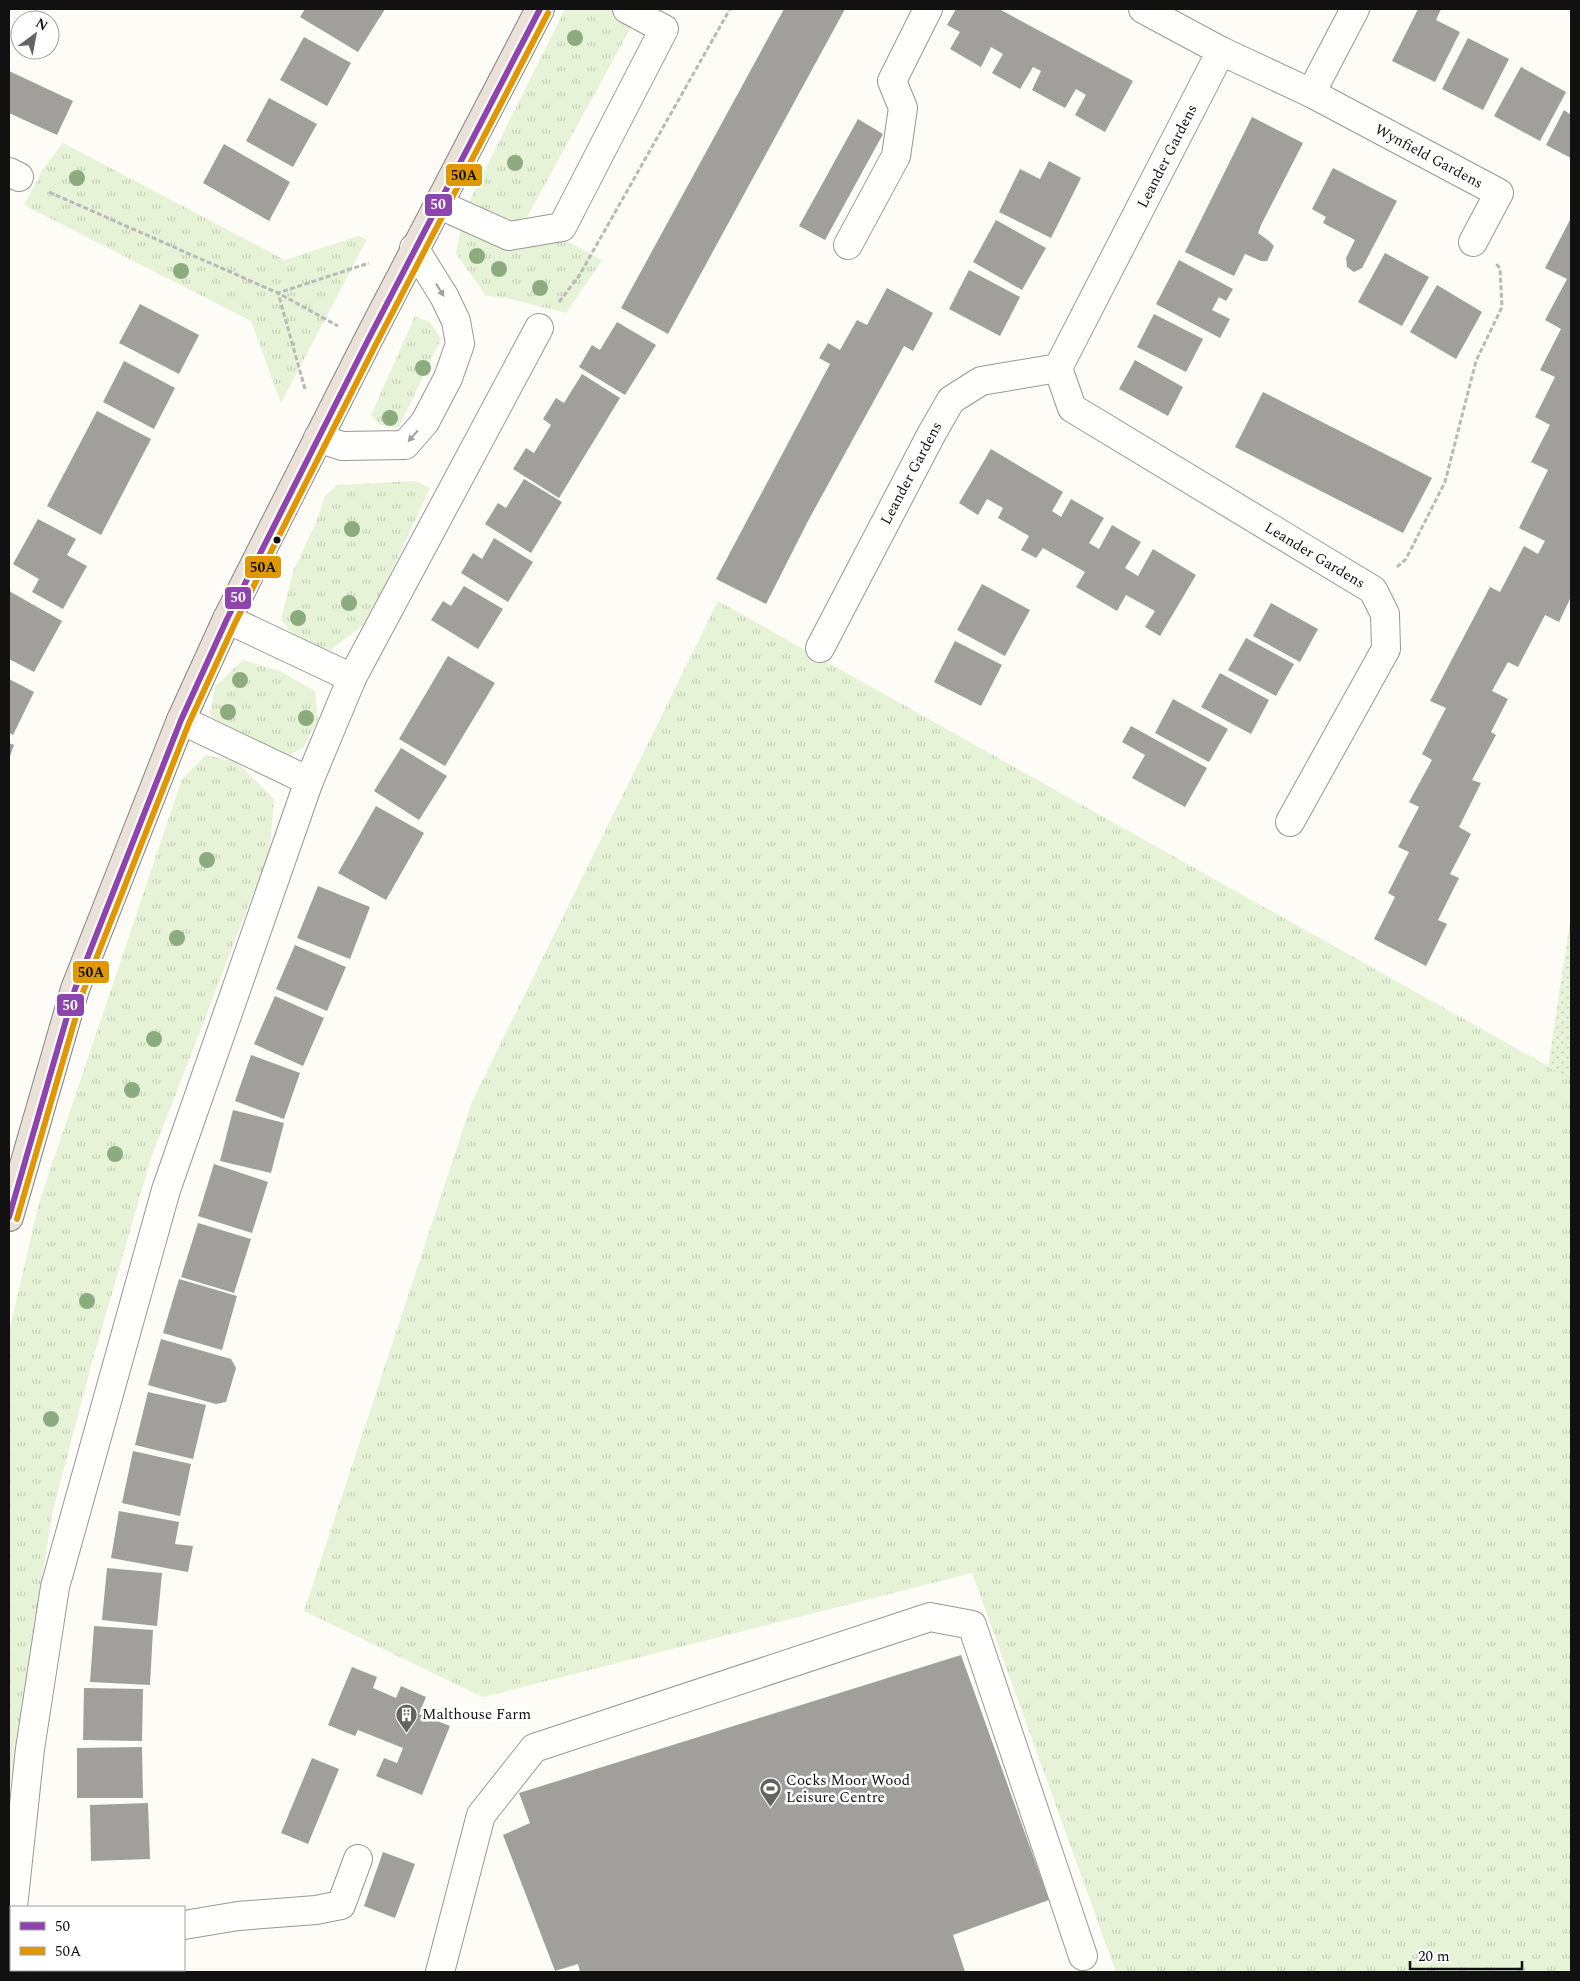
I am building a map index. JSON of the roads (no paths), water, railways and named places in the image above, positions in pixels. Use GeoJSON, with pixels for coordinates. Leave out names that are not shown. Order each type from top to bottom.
{"type":"FeatureCollection","features":[{"type":"Feature","properties":{"kind":"highway"},"geometry":{"type":"LineString","coordinates":[[9,1217],[75,989],[181,720],[227,619],[318,438],[414,248],[540,9]]}},
{"type":"Feature","properties":{"kind":"street"},"geometry":{"type":"LineString","coordinates":[[438,204],[509,236],[562,227],[664,29],[627,9]]}},
{"type":"Feature","properties":{"kind":"street"},"geometry":{"type":"LineString","coordinates":[[848,245],[896,156],[903,108],[892,81],[928,9]]}},
{"type":"Feature","properties":{"kind":"street","name":"Wynfield Gardens"},"geometry":{"type":"LineString","coordinates":[[1143,9],[1221,50],[1311,93],[1499,193],[1473,242]]}},
{"type":"Feature","properties":{"kind":"street"},"geometry":{"type":"LineString","coordinates":[[1311,93],[1355,9]]}},
{"type":"Feature","properties":{"kind":"street","name":"Leander Gardens"},"geometry":{"type":"LineString","coordinates":[[1221,50],[1058,368],[1072,408],[1373,590],[1385,614],[1386,648],[1290,822]]}},
{"type":"Feature","properties":{"kind":"street"},"geometry":{"type":"LineString","coordinates":[[318,438],[342,446],[405,445],[425,422],[448,378],[460,344],[456,321],[444,296],[414,248]]}},
{"type":"Feature","properties":{"kind":"street"},"geometry":{"type":"LineString","coordinates":[[13,1906],[30,1750],[55,1587],[166,1190],[309,781],[352,678],[539,328]]}},
{"type":"Feature","properties":{"kind":"street","name":"Leander Gardens"},"geometry":{"type":"LineString","coordinates":[[820,648],[951,400],[981,381],[1058,368]]}},
{"type":"Feature","properties":{"kind":"street"},"geometry":{"type":"LineString","coordinates":[[227,619],[352,678]]}},
{"type":"Feature","properties":{"kind":"street"},"geometry":{"type":"LineString","coordinates":[[181,720],[309,781]]}},
{"type":"Feature","properties":{"kind":"street"},"geometry":{"type":"LineString","coordinates":[[440,1972],[481,1815],[534,1748],[930,1617],[972,1625],[1083,1956]]}},
{"type":"Feature","properties":{"kind":"street"},"geometry":{"type":"LineString","coordinates":[[185,1925],[238,1916],[316,1910],[341,1904],[358,1858]]}},
{"type":"Feature","properties":{"kind":"street"},"geometry":{"type":"LineString","coordinates":[[9,1967],[10,1972]]}},
{"type":"Feature","properties":{"kind":"place","name":"Malthouse Farm"},"geometry":{"type":"Point","coordinates":[406,1733]}},
{"type":"Feature","properties":{"kind":"place","name":"Cocks Moor Wood Leisure Centre"},"geometry":{"type":"Point","coordinates":[770,1808]}}]}
